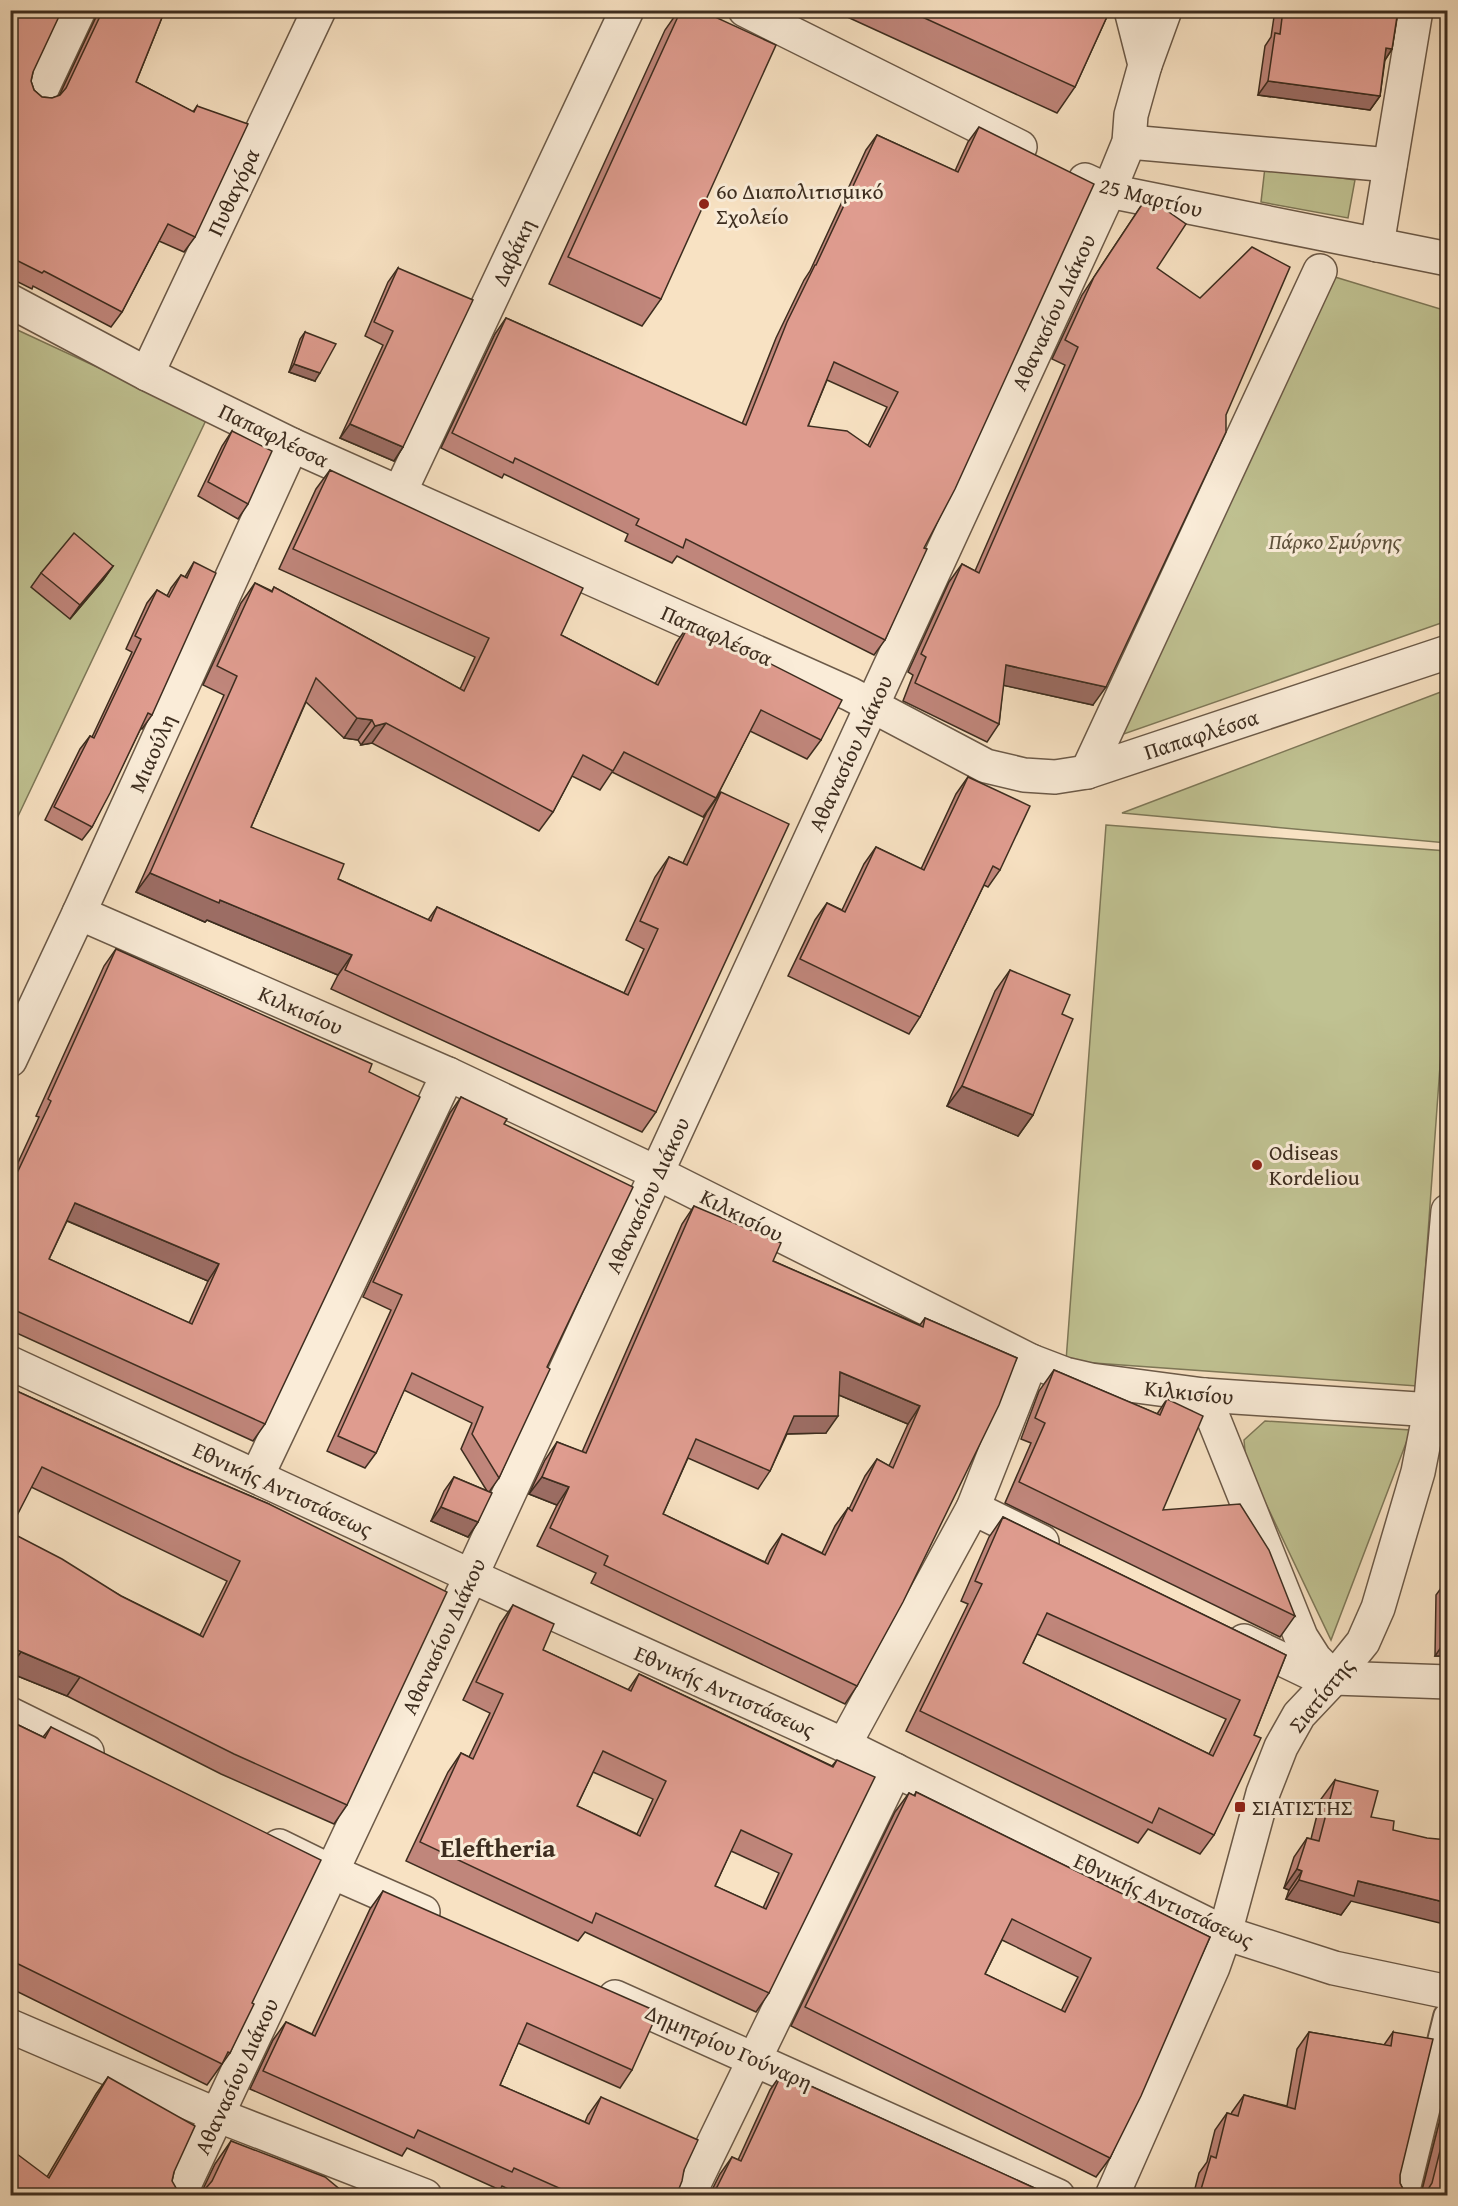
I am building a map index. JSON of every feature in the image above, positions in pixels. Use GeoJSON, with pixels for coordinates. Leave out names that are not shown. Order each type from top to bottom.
{"type":"FeatureCollection","features":[{"type":"Feature","properties":{"kind":"street"},"geometry":{"type":"LineString","coordinates":[[39,95],[79,10]]}},
{"type":"Feature","properties":{"kind":"street","name":"Πυθαγόρα"},"geometry":{"type":"LineString","coordinates":[[147,374],[319,10]]}},
{"type":"Feature","properties":{"kind":"street","name":"Δαβάκη"},"geometry":{"type":"LineString","coordinates":[[399,494],[627,10]]}},
{"type":"Feature","properties":{"kind":"street","name":"25 Μαρτίου"},"geometry":{"type":"LineString","coordinates":[[745,10],[1109,191],[1448,258]]}},
{"type":"Feature","properties":{"kind":"street"},"geometry":{"type":"LineString","coordinates":[[1131,10],[1145,65]]}},
{"type":"Feature","properties":{"kind":"street","name":"Αθανασίου Διάκου"},"geometry":{"type":"LineString","coordinates":[[179,2196],[471,1576],[1109,191],[1129,142],[1131,115],[1145,65],[1165,10]]}},
{"type":"Feature","properties":{"kind":"street"},"geometry":{"type":"LineString","coordinates":[[1377,245],[1416,10]]}},
{"type":"Feature","properties":{"kind":"street"},"geometry":{"type":"LineString","coordinates":[[1129,142],[1390,165]]}},
{"type":"Feature","properties":{"kind":"street"},"geometry":{"type":"LineString","coordinates":[[1087,772],[1320,271]]}},
{"type":"Feature","properties":{"kind":"street","name":"Παπαφλέσσα"},"geometry":{"type":"LineString","coordinates":[[10,301],[147,374],[292,445],[850,694],[986,766],[1035,776],[1055,777],[1087,772],[1448,651]]}},
{"type":"Feature","properties":{"kind":"street","name":"Μιαούλη"},"geometry":{"type":"LineString","coordinates":[[10,1060],[79,914],[292,445]]}},
{"type":"Feature","properties":{"kind":"street","name":"Κιλκισίου"},"geometry":{"type":"LineString","coordinates":[[79,914],[448,1074],[657,1173],[1031,1361],[1065,1374],[1091,1380],[1203,1395],[1439,1411]]}},
{"type":"Feature","properties":{"kind":"street"},"geometry":{"type":"LineString","coordinates":[[257,1476],[448,1074]]}},
{"type":"Feature","properties":{"kind":"street","name":"Σιατίστης"},"geometry":{"type":"LineString","coordinates":[[1112,2196],[1200,2000],[1225,1933],[1254,1824],[1274,1762],[1299,1715],[1334,1678],[1362,1642],[1378,1608],[1418,1472],[1439,1411],[1448,1211]]}},
{"type":"Feature","properties":{"kind":"street"},"geometry":{"type":"LineString","coordinates":[[844,1745],[973,1508],[1031,1361]]}},
{"type":"Feature","properties":{"kind":"street","name":"Εθνικής Αντιστάσεως"},"geometry":{"type":"LineString","coordinates":[[10,1363],[844,1745],[1225,1933],[1334,1968],[1448,1992]]}},
{"type":"Feature","properties":{"kind":"street"},"geometry":{"type":"LineString","coordinates":[[1203,1395],[1301,1636],[1315,1659],[1334,1678]]}},
{"type":"Feature","properties":{"kind":"street"},"geometry":{"type":"LineString","coordinates":[[973,1508],[1069,1555]]}},
{"type":"Feature","properties":{"kind":"street"},"geometry":{"type":"LineString","coordinates":[[1219,1629],[1311,1673],[1334,1678],[1448,1682]]}},
{"type":"Feature","properties":{"kind":"street"},"geometry":{"type":"LineString","coordinates":[[10,1714],[118,1767]]}},
{"type":"Feature","properties":{"kind":"street"},"geometry":{"type":"LineString","coordinates":[[688,2196],[895,1770]]}},
{"type":"Feature","properties":{"kind":"street"},"geometry":{"type":"LineString","coordinates":[[257,1835],[332,1872],[452,1924]]}},
{"type":"Feature","properties":{"kind":"street","name":"Δημητρίου Γούναρη"},"geometry":{"type":"LineString","coordinates":[[593,1987],[756,2058],[1058,2196]]}},
{"type":"Feature","properties":{"kind":"street"},"geometry":{"type":"LineString","coordinates":[[1404,2196],[1448,2017]]}},
{"type":"Feature","properties":{"kind":"street"},"geometry":{"type":"LineString","coordinates":[[10,2026],[218,2115],[425,2196]]}},
{"type":"Feature","properties":{"kind":"green space"},"geometry":{"type":"Polygon","coordinates":[[[1265,167],[1355,180],[1348,218],[1261,202],[1265,167]]]}},
{"type":"Feature","properties":{"kind":"green space","name":"Πάρκο Σμύρνης"},"geometry":{"type":"Polygon","coordinates":[[[1335,277],[1447,311],[1447,621],[1118,736],[1335,277]]]}},
{"type":"Feature","properties":{"kind":"green space"},"geometry":{"type":"Polygon","coordinates":[[[11,327],[207,418],[11,831],[11,327]]]}},
{"type":"Feature","properties":{"kind":"green space"},"geometry":{"type":"Polygon","coordinates":[[[1448,690],[1447,843],[1122,813],[1448,690]]]}},
{"type":"Feature","properties":{"kind":"green space","name":"Odiseas Kordeliou"},"geometry":{"type":"Polygon","coordinates":[[[1106,825],[1447,851],[1447,969],[1417,1386],[1066,1361],[1106,825]]]}},
{"type":"Feature","properties":{"kind":"green space"},"geometry":{"type":"Polygon","coordinates":[[[1265,1421],[1411,1430],[1331,1640],[1246,1462],[1244,1440],[1265,1421]]]}},
{"type":"Feature","properties":{"kind":"building"},"geometry":{"type":"Polygon","coordinates":[[[10,10],[62,10],[31,81],[34,90],[42,97],[52,98],[60,95],[66,88],[103,10],[165,10],[136,82],[194,112],[197,106],[248,124],[195,237],[168,224],[122,312],[44,271],[42,273],[10,257],[10,10]]]}},
{"type":"Feature","properties":{"kind":"building"},"geometry":{"type":"Polygon","coordinates":[[[681,10],[700,10],[776,45],[661,299],[568,257],[681,10]]]}},
{"type":"Feature","properties":{"kind":"building"},"geometry":{"type":"Polygon","coordinates":[[[907,10],[1110,10],[1075,87],[907,10]]]}},
{"type":"Feature","properties":{"kind":"building"},"geometry":{"type":"Polygon","coordinates":[[[1283,10],[1398,10],[1392,49],[1386,48],[1380,96],[1268,81],[1275,33],[1280,34],[1283,10]]]}},
{"type":"Feature","properties":{"kind":"building"},"geometry":{"type":"Polygon","coordinates":[[[979,127],[1094,184],[955,489],[924,548],[927,549],[885,640],[686,539],[683,548],[636,525],[639,519],[515,458],[513,463],[452,433],[506,318],[746,425],[787,322],[877,135],[958,172],[979,127]],[[834,362],[808,426],[847,431],[870,447],[898,392],[834,362]]]}},
{"type":"Feature","properties":{"kind":"building"},"geometry":{"type":"Polygon","coordinates":[[[1147,197],[1186,224],[1157,268],[1200,298],[1252,247],[1290,267],[1226,415],[1226,432],[1106,687],[1006,665],[999,724],[915,683],[926,657],[921,654],[962,564],[979,573],[1078,347],[1065,340],[1094,277],[1147,197]]]}},
{"type":"Feature","properties":{"kind":"building"},"geometry":{"type":"Polygon","coordinates":[[[398,268],[473,300],[403,447],[350,424],[393,331],[374,322],[398,268]]]}},
{"type":"Feature","properties":{"kind":"building"},"geometry":{"type":"Polygon","coordinates":[[[305,332],[336,344],[320,373],[294,364],[305,332]]]}},
{"type":"Feature","properties":{"kind":"building"},"geometry":{"type":"Polygon","coordinates":[[[232,431],[272,451],[248,504],[208,482],[232,431]]]}},
{"type":"Feature","properties":{"kind":"building"},"geometry":{"type":"Polygon","coordinates":[[[330,470],[583,588],[561,635],[658,685],[690,623],[842,700],[821,740],[761,710],[716,798],[624,752],[613,771],[583,755],[553,812],[386,723],[375,726],[372,720],[357,718],[316,678],[251,827],[344,864],[338,879],[431,921],[437,907],[628,995],[658,929],[640,921],[669,857],[687,865],[721,792],[789,824],[656,1112],[345,970],[352,955],[220,900],[219,903],[150,873],[237,676],[217,666],[255,583],[272,592],[274,587],[464,691],[489,638],[293,549],[330,470]]]}},
{"type":"Feature","properties":{"kind":"building"},"geometry":{"type":"Polygon","coordinates":[[[74,533],[113,566],[80,605],[41,573],[74,533]]]}},
{"type":"Feature","properties":{"kind":"building"},"geometry":{"type":"Polygon","coordinates":[[[194,562],[216,573],[152,715],[148,713],[92,827],[54,807],[90,736],[94,738],[141,639],[135,636],[157,590],[169,597],[181,575],[187,578],[194,562]]]}},
{"type":"Feature","properties":{"kind":"building"},"geometry":{"type":"Polygon","coordinates":[[[968,777],[1030,806],[1000,870],[993,866],[920,1017],[800,959],[827,903],[845,912],[876,847],[924,870],[968,777]]]}},
{"type":"Feature","properties":{"kind":"building"},"geometry":{"type":"Polygon","coordinates":[[[116,949],[372,1064],[369,1072],[420,1097],[265,1424],[10,1308],[10,1188],[51,1101],[48,1099],[116,949]],[[75,1203],[49,1259],[192,1324],[219,1264],[75,1203]]]}},
{"type":"Feature","properties":{"kind":"building"},"geometry":{"type":"Polygon","coordinates":[[[1010,970],[1070,995],[1062,1014],[1073,1019],[1033,1115],[962,1086],[1010,970]]]}},
{"type":"Feature","properties":{"kind":"building"},"geometry":{"type":"Polygon","coordinates":[[[461,1097],[507,1119],[504,1124],[633,1187],[547,1367],[550,1369],[499,1478],[472,1434],[483,1407],[412,1373],[376,1453],[338,1436],[402,1295],[373,1282],[461,1097]]]}},
{"type":"Feature","properties":{"kind":"building"},"geometry":{"type":"Polygon","coordinates":[[[694,1206],[781,1243],[773,1261],[923,1327],[925,1318],[1017,1358],[999,1405],[903,1602],[857,1686],[604,1565],[608,1556],[550,1528],[569,1487],[542,1477],[557,1442],[586,1453],[694,1206]],[[840,1372],[838,1416],[794,1416],[770,1471],[696,1439],[663,1514],[768,1564],[782,1534],[825,1555],[848,1508],[852,1511],[877,1459],[893,1468],[920,1406],[840,1372]]]}},
{"type":"Feature","properties":{"kind":"building"},"geometry":{"type":"Polygon","coordinates":[[[1054,1370],[1160,1415],[1167,1399],[1203,1416],[1163,1510],[1240,1504],[1269,1550],[1295,1616],[1019,1482],[1045,1423],[1035,1418],[1054,1370]]]}},
{"type":"Feature","properties":{"kind":"building"},"geometry":{"type":"Polygon","coordinates":[[[10,1388],[269,1504],[447,1592],[347,1805],[234,1754],[80,1677],[10,1647],[10,1532],[62,1559],[121,1596],[203,1637],[240,1561],[42,1467],[10,1529],[10,1388]]]}},
{"type":"Feature","properties":{"kind":"building"},"geometry":{"type":"Polygon","coordinates":[[[454,1477],[492,1493],[478,1522],[441,1507],[454,1477]]]}},
{"type":"Feature","properties":{"kind":"building"},"geometry":{"type":"Polygon","coordinates":[[[1003,1517],[1286,1655],[1254,1735],[1261,1738],[1214,1835],[1159,1808],[1152,1823],[920,1711],[982,1584],[975,1581],[1003,1517]],[[1047,1613],[1023,1663],[1213,1756],[1240,1700],[1047,1613]]]}},
{"type":"Feature","properties":{"kind":"building"},"geometry":{"type":"Polygon","coordinates":[[[1447,1580],[1448,1640],[1446,1640],[1447,1580]]]}},
{"type":"Feature","properties":{"kind":"building"},"geometry":{"type":"Polygon","coordinates":[[[513,1605],[554,1624],[543,1650],[631,1691],[639,1674],[833,1767],[837,1760],[875,1777],[769,1993],[596,1913],[592,1923],[420,1842],[461,1753],[473,1759],[503,1694],[476,1682],[513,1605]],[[603,1751],[577,1806],[640,1836],[666,1781],[603,1751]],[[741,1830],[715,1886],[766,1909],[792,1854],[741,1830]]]}},
{"type":"Feature","properties":{"kind":"building"},"geometry":{"type":"Polygon","coordinates":[[[10,1721],[45,1738],[51,1727],[321,1860],[252,2003],[254,2004],[230,2053],[228,2052],[222,2064],[10,1960],[10,1721]]]}},
{"type":"Feature","properties":{"kind":"building"},"geometry":{"type":"Polygon","coordinates":[[[1335,1780],[1378,1791],[1371,1817],[1394,1821],[1393,1830],[1448,1840],[1448,1903],[1358,1881],[1354,1896],[1299,1880],[1302,1871],[1297,1869],[1307,1838],[1319,1841],[1335,1780]]]}},
{"type":"Feature","properties":{"kind":"building"},"geometry":{"type":"Polygon","coordinates":[[[916,1792],[1210,1937],[1141,2096],[1110,2158],[805,2007],[909,1793],[915,1796],[916,1792]],[[1012,1919],[985,1974],[1065,2012],[1091,1958],[1012,1919]]]}},
{"type":"Feature","properties":{"kind":"building"},"geometry":{"type":"Polygon","coordinates":[[[383,1891],[658,2012],[632,2070],[527,2023],[500,2085],[589,2124],[601,2097],[698,2140],[684,2170],[676,2196],[577,2196],[514,2168],[512,2172],[418,2130],[414,2138],[263,2071],[286,2022],[315,2036],[383,1891]]]}},
{"type":"Feature","properties":{"kind":"building"},"geometry":{"type":"Polygon","coordinates":[[[1309,2032],[1391,2046],[1393,2032],[1433,2039],[1400,2183],[1404,2191],[1413,2195],[1421,2195],[1427,2191],[1432,2183],[1448,2119],[1448,2196],[1199,2196],[1211,2156],[1216,2158],[1227,2113],[1238,2116],[1244,2095],[1295,2109],[1309,2032]]]}},
{"type":"Feature","properties":{"kind":"building"},"geometry":{"type":"Polygon","coordinates":[[[782,2073],[1052,2196],[715,2196],[711,2194],[732,2157],[741,2161],[782,2073]]]}},
{"type":"Feature","properties":{"kind":"building"},"geometry":{"type":"Polygon","coordinates":[[[108,2077],[195,2126],[174,2172],[172,2181],[179,2193],[177,2196],[10,2196],[10,2154],[15,2157],[17,2154],[49,2178],[108,2077]]]}},
{"type":"Feature","properties":{"kind":"building"},"geometry":{"type":"Polygon","coordinates":[[[231,2141],[325,2177],[348,2196],[201,2196],[196,2191],[206,2188],[212,2181],[231,2141]]]}},
{"type":"Feature","properties":{"kind":"place","name":"6ο Διαπολιτισμικό Σχολείο"},"geometry":{"type":"Point","coordinates":[704,204]}},
{"type":"Feature","properties":{"kind":"place","name":"Odiseas Kordeliou"},"geometry":{"type":"Point","coordinates":[1257,1165]}},
{"type":"Feature","properties":{"kind":"place","name":"ΣΙΑΤΙΣΤΗΣ"},"geometry":{"type":"Point","coordinates":[1240,1807]}},
{"type":"Feature","properties":{"kind":"district","name":"Eleftheria"},"geometry":{"type":"Point","coordinates":[498,1847]}}]}
